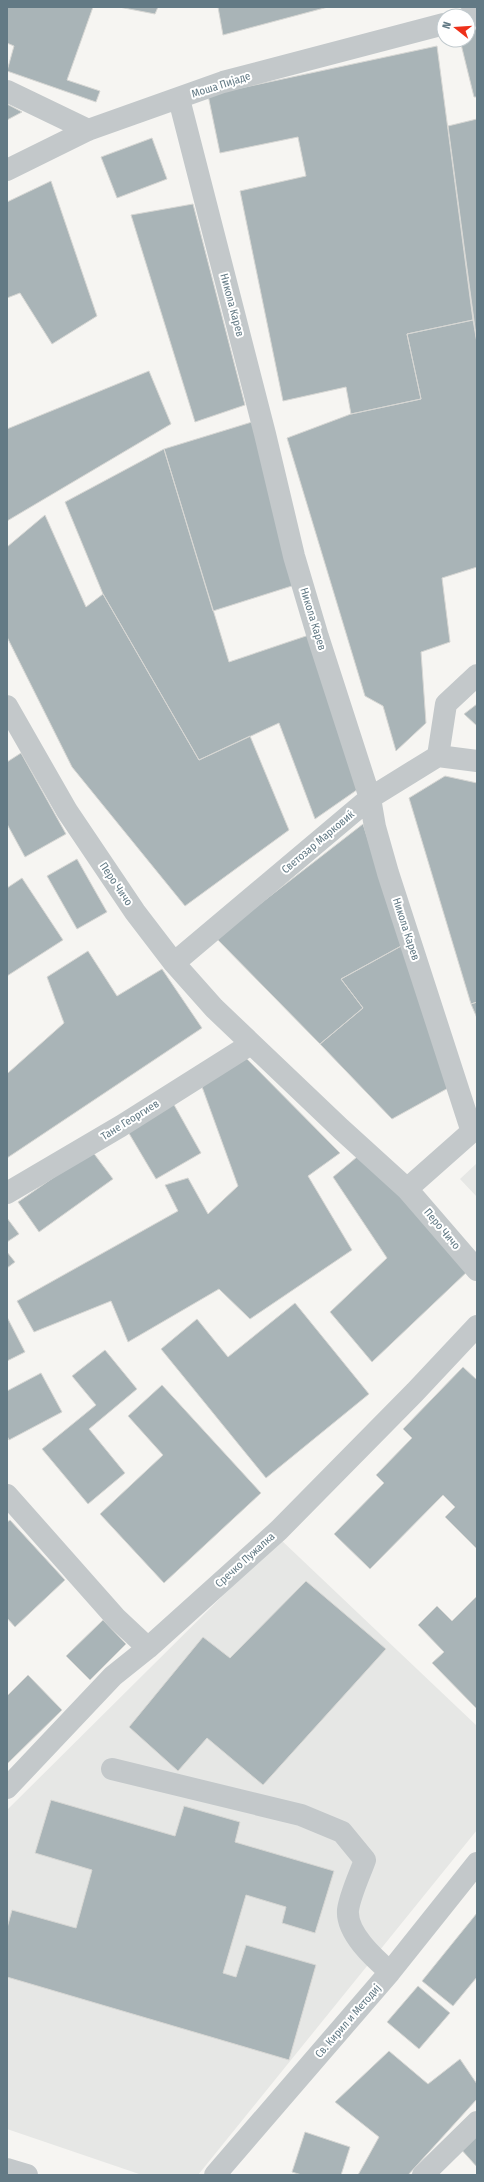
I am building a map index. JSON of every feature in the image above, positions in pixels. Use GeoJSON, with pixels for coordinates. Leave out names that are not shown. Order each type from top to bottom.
{"type":"FeatureCollection","features":[{"type":"Feature","properties":{"kind":"street","name":"Моша Пијаде"},"geometry":{"type":"LineString","coordinates":[[7,170],[88,130],[179,99],[223,82],[436,26]]}},
{"type":"Feature","properties":{"kind":"street"},"geometry":{"type":"LineString","coordinates":[[7,91],[88,130]]}},
{"type":"Feature","properties":{"kind":"street","name":"Никола Карев"},"geometry":{"type":"LineString","coordinates":[[179,99],[265,434],[294,556],[318,637],[370,798],[375,827],[388,873],[475,1130]]}},
{"type":"Feature","properties":{"kind":"street"},"geometry":{"type":"LineString","coordinates":[[477,675],[446,704],[438,756],[477,762]]}},
{"type":"Feature","properties":{"kind":"street","name":"Перо Чичо"},"geometry":{"type":"LineString","coordinates":[[7,706],[67,811],[135,912],[174,963],[214,1008],[251,1044],[341,1130],[407,1189],[477,1270]]}},
{"type":"Feature","properties":{"kind":"street","name":"Светозар Марковиќ"},"geometry":{"type":"LineString","coordinates":[[174,963],[370,798],[438,756]]}},
{"type":"Feature","properties":{"kind":"street","name":"Тане Георгиев"},"geometry":{"type":"LineString","coordinates":[[7,1193],[121,1126],[251,1044]]}},
{"type":"Feature","properties":{"kind":"street"},"geometry":{"type":"LineString","coordinates":[[407,1189],[475,1130]]}},
{"type":"Feature","properties":{"kind":"street","name":"Сречко Пужалка"},"geometry":{"type":"LineString","coordinates":[[7,1788],[113,1676],[148,1648],[279,1530],[415,1392],[477,1326]]}},
{"type":"Feature","properties":{"kind":"street"},"geometry":{"type":"LineString","coordinates":[[7,1496],[116,1618],[148,1648]]}},
{"type":"Feature","properties":{"kind":"street"},"geometry":{"type":"LineString","coordinates":[[112,1769],[301,1815],[342,1832],[365,1860],[348,1910],[352,1927],[365,1949],[390,1972]]}},
{"type":"Feature","properties":{"kind":"street","name":"Св. Кирил и Методиј"},"geometry":{"type":"LineString","coordinates":[[215,2175],[390,1972],[477,1863]]}},
{"type":"Feature","properties":{"kind":"street"},"geometry":{"type":"LineString","coordinates":[[422,2175],[477,2122]]}},
{"type":"Feature","properties":{"kind":"street"},"geometry":{"type":"LineString","coordinates":[[7,2169],[27,2175]]}},
{"type":"Feature","properties":{"kind":"shaded area"},"geometry":{"type":"Polygon","coordinates":[[[477,1163],[477,1197],[460,1179],[477,1163]]]}},
{"type":"Feature","properties":{"kind":"shaded area"},"geometry":{"type":"Polygon","coordinates":[[[280,1539],[477,1726],[477,1830],[198,2175],[142,2175],[7,2129],[7,1810],[280,1539]]]}},
{"type":"Feature","properties":{"kind":"building"},"geometry":{"type":"Polygon","coordinates":[[[7,7],[93,7],[67,80],[100,91],[96,102],[7,71],[14,46],[7,43],[7,7]]]}},
{"type":"Feature","properties":{"kind":"building"},"geometry":{"type":"Polygon","coordinates":[[[119,7],[158,7],[155,14],[119,7]]]}},
{"type":"Feature","properties":{"kind":"building"},"geometry":{"type":"Polygon","coordinates":[[[218,7],[328,7],[223,35],[218,7]]]}},
{"type":"Feature","properties":{"kind":"building"},"geometry":{"type":"Polygon","coordinates":[[[476,29],[477,97],[474,97],[462,48],[476,48],[476,29]]]}},
{"type":"Feature","properties":{"kind":"building"},"geometry":{"type":"Polygon","coordinates":[[[436,46],[437,48],[473,320],[407,334],[421,399],[351,414],[346,387],[283,401],[240,191],[306,176],[298,137],[220,153],[208,95],[436,46]]]}},
{"type":"Feature","properties":{"kind":"building"},"geometry":{"type":"Polygon","coordinates":[[[7,104],[22,112],[7,120],[7,104]]]}},
{"type":"Feature","properties":{"kind":"building"},"geometry":{"type":"Polygon","coordinates":[[[477,119],[477,343],[448,126],[477,119]]]}},
{"type":"Feature","properties":{"kind":"building"},"geometry":{"type":"Polygon","coordinates":[[[152,138],[167,179],[117,198],[101,157],[152,138]]]}},
{"type":"Feature","properties":{"kind":"building"},"geometry":{"type":"Polygon","coordinates":[[[51,181],[97,316],[52,344],[20,293],[7,298],[7,202],[51,181]]]}},
{"type":"Feature","properties":{"kind":"building"},"geometry":{"type":"Polygon","coordinates":[[[193,204],[245,405],[195,422],[131,215],[193,204]]]}},
{"type":"Feature","properties":{"kind":"building"},"geometry":{"type":"Polygon","coordinates":[[[473,320],[477,343],[477,567],[442,578],[450,642],[421,652],[426,723],[396,751],[383,706],[365,696],[287,438],[351,414],[421,399],[407,334],[473,320]]]}},
{"type":"Feature","properties":{"kind":"building"},"geometry":{"type":"Polygon","coordinates":[[[149,371],[171,424],[7,521],[7,429],[149,371]]]}},
{"type":"Feature","properties":{"kind":"building"},"geometry":{"type":"Polygon","coordinates":[[[252,422],[295,585],[213,611],[164,449],[252,422]]]}},
{"type":"Feature","properties":{"kind":"building"},"geometry":{"type":"Polygon","coordinates":[[[164,449],[229,662],[309,635],[361,787],[315,819],[279,723],[199,760],[103,594],[65,502],[164,449]]]}},
{"type":"Feature","properties":{"kind":"building"},"geometry":{"type":"Polygon","coordinates":[[[45,515],[86,607],[103,594],[199,760],[250,736],[289,830],[185,906],[72,767],[7,637],[7,547],[45,515]]]}},
{"type":"Feature","properties":{"kind":"building"},"geometry":{"type":"Polygon","coordinates":[[[477,704],[477,726],[464,714],[477,704]]]}},
{"type":"Feature","properties":{"kind":"building"},"geometry":{"type":"Polygon","coordinates":[[[21,753],[66,834],[25,857],[7,824],[7,762],[21,753]]]}},
{"type":"Feature","properties":{"kind":"building"},"geometry":{"type":"Polygon","coordinates":[[[445,776],[477,783],[477,1002],[471,1004],[409,798],[445,776]]]}},
{"type":"Feature","properties":{"kind":"building"},"geometry":{"type":"Polygon","coordinates":[[[363,824],[403,945],[341,979],[363,1008],[320,1044],[216,938],[363,824]]]}},
{"type":"Feature","properties":{"kind":"building"},"geometry":{"type":"Polygon","coordinates":[[[77,859],[107,912],[77,929],[47,876],[77,859]]]}},
{"type":"Feature","properties":{"kind":"building"},"geometry":{"type":"Polygon","coordinates":[[[22,878],[63,940],[7,976],[7,888],[22,878]]]}},
{"type":"Feature","properties":{"kind":"building"},"geometry":{"type":"Polygon","coordinates":[[[403,945],[450,1087],[392,1119],[320,1044],[363,1008],[341,979],[403,945]]]}},
{"type":"Feature","properties":{"kind":"building"},"geometry":{"type":"Polygon","coordinates":[[[88,951],[117,996],[162,969],[202,1028],[7,1158],[7,1070],[8,1073],[64,1023],[47,977],[88,951]]]}},
{"type":"Feature","properties":{"kind":"building"},"geometry":{"type":"Polygon","coordinates":[[[477,1002],[477,1018],[471,1004],[477,1002]]]}},
{"type":"Feature","properties":{"kind":"building"},"geometry":{"type":"Polygon","coordinates":[[[244,1056],[340,1153],[308,1176],[352,1250],[250,1319],[219,1289],[128,1342],[111,1301],[34,1332],[17,1301],[178,1211],[165,1185],[188,1178],[208,1214],[238,1186],[201,1084],[244,1056]]]}},
{"type":"Feature","properties":{"kind":"building"},"geometry":{"type":"Polygon","coordinates":[[[173,1103],[201,1153],[156,1179],[127,1130],[173,1103]]]}},
{"type":"Feature","properties":{"kind":"building"},"geometry":{"type":"Polygon","coordinates":[[[92,1151],[113,1179],[39,1232],[18,1202],[92,1151]]]}},
{"type":"Feature","properties":{"kind":"building"},"geometry":{"type":"Polygon","coordinates":[[[357,1157],[408,1195],[470,1269],[372,1362],[330,1312],[387,1258],[333,1177],[357,1157]]]}},
{"type":"Feature","properties":{"kind":"building"},"geometry":{"type":"Polygon","coordinates":[[[7,1218],[19,1234],[7,1242],[7,1218]]]}},
{"type":"Feature","properties":{"kind":"building"},"geometry":{"type":"Polygon","coordinates":[[[7,1252],[15,1262],[7,1268],[7,1252]]]}},
{"type":"Feature","properties":{"kind":"building"},"geometry":{"type":"Polygon","coordinates":[[[295,1303],[369,1394],[266,1478],[161,1349],[197,1319],[228,1357],[295,1303]]]}},
{"type":"Feature","properties":{"kind":"building"},"geometry":{"type":"Polygon","coordinates":[[[7,1317],[25,1352],[7,1361],[7,1317]]]}},
{"type":"Feature","properties":{"kind":"building"},"geometry":{"type":"Polygon","coordinates":[[[105,1350],[137,1389],[89,1429],[125,1473],[88,1504],[42,1449],[96,1405],[72,1376],[105,1350]]]}},
{"type":"Feature","properties":{"kind":"building"},"geometry":{"type":"Polygon","coordinates":[[[463,1367],[477,1380],[477,1549],[445,1517],[455,1507],[443,1495],[370,1569],[334,1534],[384,1483],[376,1475],[412,1438],[403,1429],[463,1367]]]}},
{"type":"Feature","properties":{"kind":"building"},"geometry":{"type":"Polygon","coordinates":[[[41,1373],[62,1412],[9,1440],[7,1436],[7,1391],[41,1373]]]}},
{"type":"Feature","properties":{"kind":"building"},"geometry":{"type":"Polygon","coordinates":[[[162,1385],[261,1493],[164,1583],[100,1514],[163,1455],[128,1416],[162,1385]]]}},
{"type":"Feature","properties":{"kind":"building"},"geometry":{"type":"Polygon","coordinates":[[[10,1520],[65,1580],[15,1627],[7,1618],[7,1522],[10,1520]]]}},
{"type":"Feature","properties":{"kind":"building"},"geometry":{"type":"Polygon","coordinates":[[[306,1581],[386,1649],[263,1785],[207,1738],[178,1771],[129,1727],[203,1637],[230,1658],[306,1581]]]}},
{"type":"Feature","properties":{"kind":"building"},"geometry":{"type":"Polygon","coordinates":[[[477,1596],[477,1709],[432,1663],[444,1652],[418,1625],[437,1606],[452,1621],[477,1596]]]}},
{"type":"Feature","properties":{"kind":"building"},"geometry":{"type":"Polygon","coordinates":[[[103,1620],[126,1644],[90,1680],[66,1656],[103,1620]]]}},
{"type":"Feature","properties":{"kind":"building"},"geometry":{"type":"Polygon","coordinates":[[[28,1675],[62,1710],[7,1764],[7,1696],[28,1675]]]}},
{"type":"Feature","properties":{"kind":"building"},"geometry":{"type":"Polygon","coordinates":[[[51,1800],[175,1836],[184,1806],[240,1822],[235,1842],[334,1871],[315,1933],[282,1923],[286,1907],[246,1895],[223,1973],[236,1977],[246,1945],[316,1965],[289,2060],[7,1977],[7,1928],[12,1910],[76,1928],[92,1870],[35,1853],[51,1800]]]}},
{"type":"Feature","properties":{"kind":"building"},"geometry":{"type":"Polygon","coordinates":[[[477,1913],[477,1977],[453,2006],[422,1981],[477,1913]]]}},
{"type":"Feature","properties":{"kind":"building"},"geometry":{"type":"Polygon","coordinates":[[[418,1986],[450,2013],[419,2049],[387,2022],[418,1986]]]}},
{"type":"Feature","properties":{"kind":"building"},"geometry":{"type":"Polygon","coordinates":[[[389,2051],[428,2084],[460,2059],[477,2084],[477,2099],[408,2175],[358,2175],[379,2137],[335,2102],[389,2051]]]}},
{"type":"Feature","properties":{"kind":"building"},"geometry":{"type":"Polygon","coordinates":[[[477,2130],[477,2167],[459,2147],[477,2130]]]}},
{"type":"Feature","properties":{"kind":"building"},"geometry":{"type":"Polygon","coordinates":[[[305,2132],[350,2147],[341,2175],[302,2175],[292,2172],[305,2132]]]}}]}
